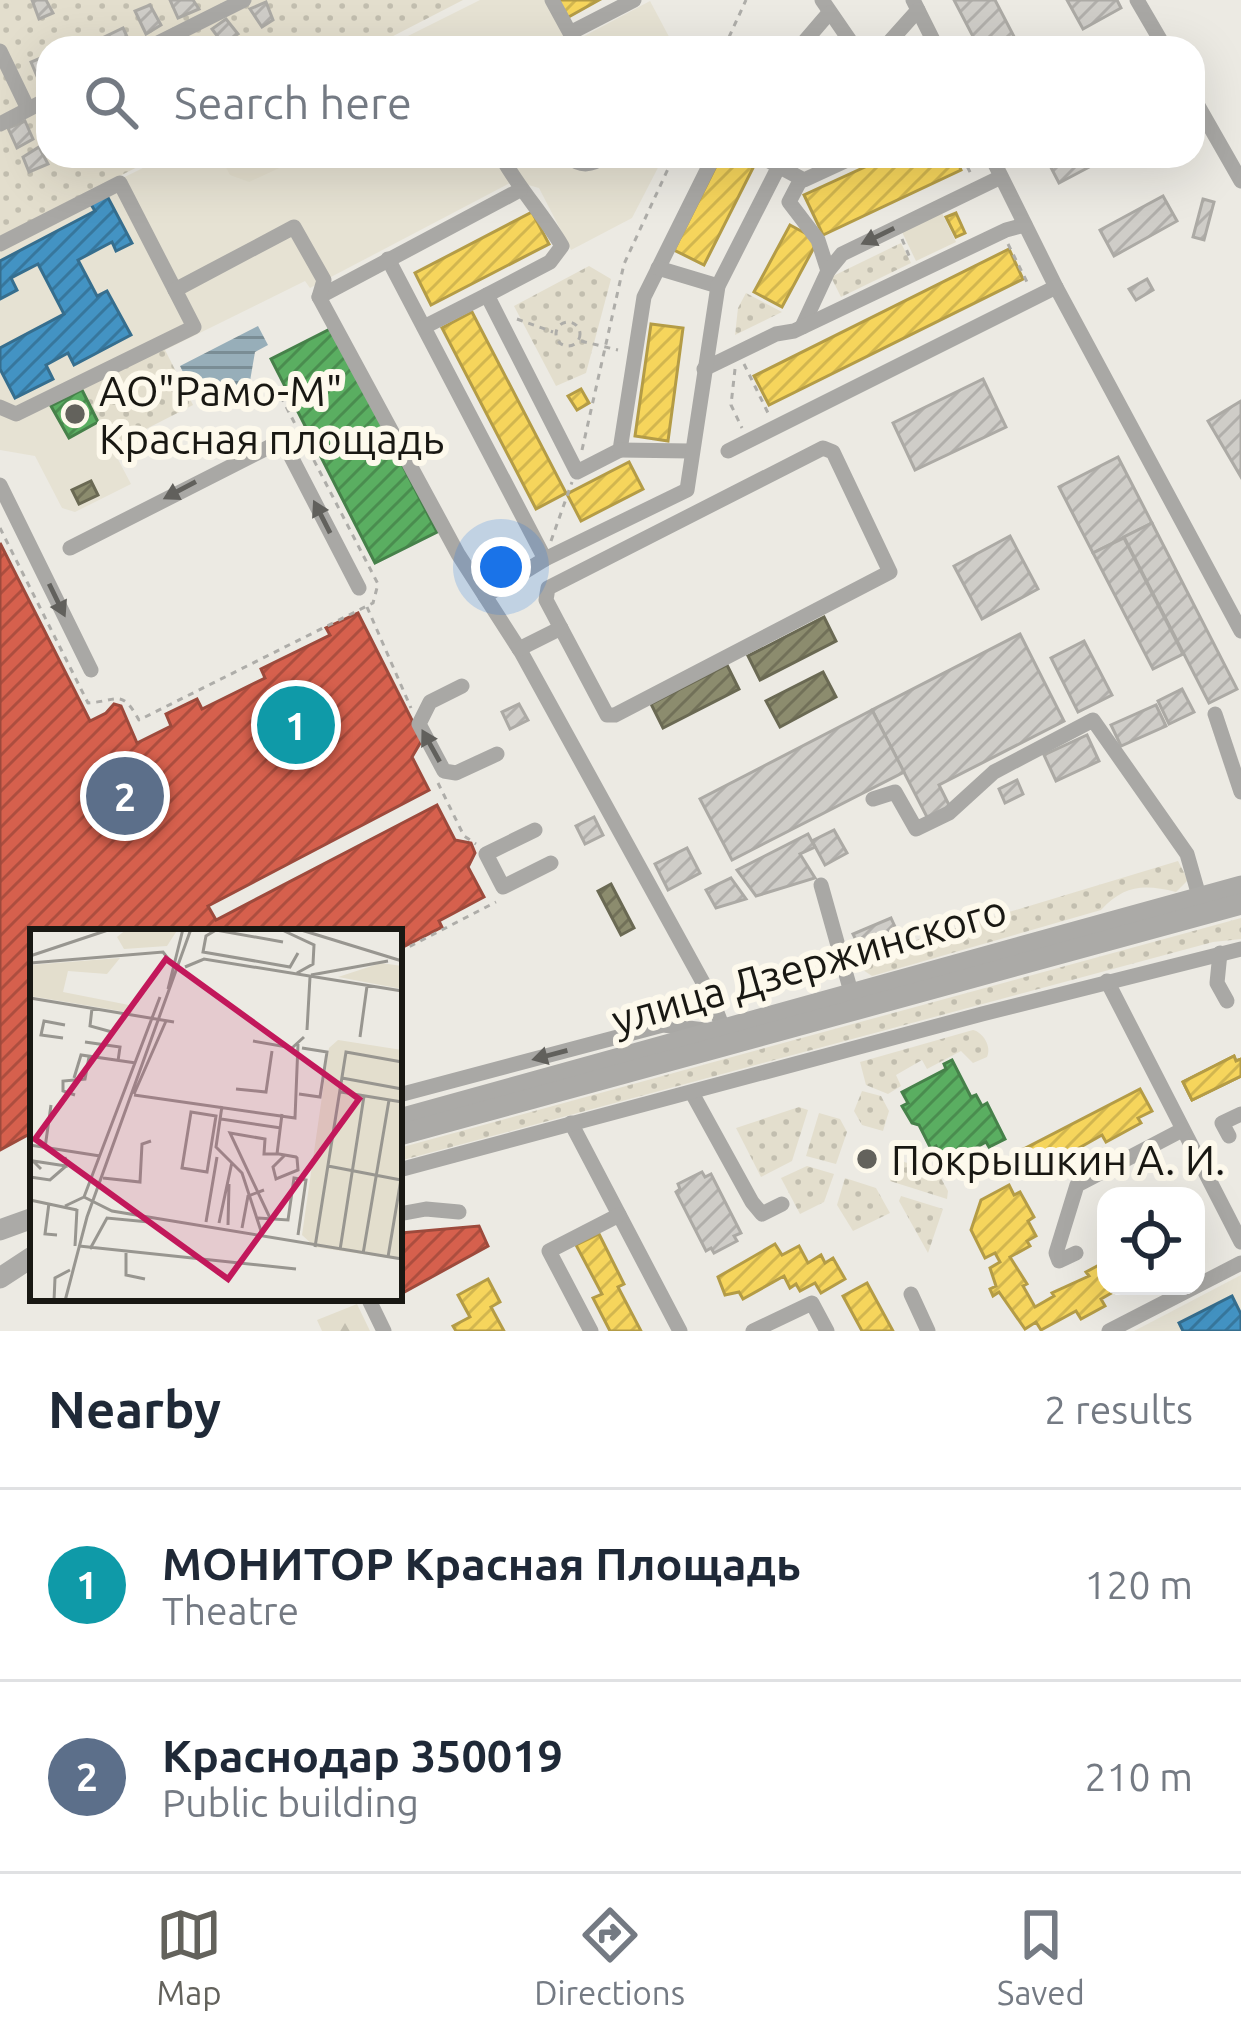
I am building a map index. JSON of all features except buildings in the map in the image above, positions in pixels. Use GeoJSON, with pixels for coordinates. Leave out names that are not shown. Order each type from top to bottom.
{"type":"FeatureCollection","features":[{"type":"Feature","properties":{"kind":"main road","name":"улица Дзержинского"},"geometry":{"type":"LineString","coordinates":[[402,1118],[1241,886]]}},
{"type":"Feature","properties":{"kind":"main road","name":"улица Дзержинского"},"geometry":{"type":"LineString","coordinates":[[402,1134],[1241,904]]}},
{"type":"Feature","properties":{"kind":"main road"},"geometry":{"type":"LineString","coordinates":[[0,1219],[30,1216]]}},
{"type":"Feature","properties":{"kind":"main road"},"geometry":{"type":"LineString","coordinates":[[0,1230],[30,1217]]}},
{"type":"Feature","properties":{"kind":"main road"},"geometry":{"type":"LineString","coordinates":[[0,1274],[30,1258]]}},
{"type":"Feature","properties":{"kind":"street"},"geometry":{"type":"LineString","coordinates":[[172,36],[244,0]]}},
{"type":"Feature","properties":{"kind":"street"},"geometry":{"type":"LineString","coordinates":[[552,0],[570,33],[634,0]]}},
{"type":"Feature","properties":{"kind":"street"},"geometry":{"type":"LineString","coordinates":[[1137,0],[1158,36]]}},
{"type":"Feature","properties":{"kind":"street"},"geometry":{"type":"LineString","coordinates":[[893,36],[916,5],[931,36]]}},
{"type":"Feature","properties":{"kind":"street"},"geometry":{"type":"LineString","coordinates":[[807,36],[826,6],[847,36]]}},
{"type":"Feature","properties":{"kind":"street"},"geometry":{"type":"LineString","coordinates":[[0,50],[28,109]]}},
{"type":"Feature","properties":{"kind":"street"},"geometry":{"type":"LineString","coordinates":[[0,124],[36,105]]}},
{"type":"Feature","properties":{"kind":"street"},"geometry":{"type":"LineString","coordinates":[[1205,118],[1241,181]]}},
{"type":"Feature","properties":{"kind":"street"},"geometry":{"type":"LineString","coordinates":[[424,327],[550,262],[562,246],[508,168]]}},
{"type":"Feature","properties":{"kind":"street"},"geometry":{"type":"LineString","coordinates":[[620,450],[644,297],[708,168]]}},
{"type":"Feature","properties":{"kind":"street"},"geometry":{"type":"LineString","coordinates":[[485,596],[545,559],[687,490],[718,286],[780,168]]}},
{"type":"Feature","properties":{"kind":"street"},"geometry":{"type":"LineString","coordinates":[[789,168],[801,179]]}},
{"type":"Feature","properties":{"kind":"street"},"geometry":{"type":"LineString","coordinates":[[827,168],[801,179],[789,202],[818,240],[828,272]]}},
{"type":"Feature","properties":{"kind":"street"},"geometry":{"type":"LineString","coordinates":[[997,168],[1241,631]]}},
{"type":"Feature","properties":{"kind":"street"},"geometry":{"type":"LineString","coordinates":[[802,327],[828,272],[848,250],[1001,177]]}},
{"type":"Feature","properties":{"kind":"street"},"geometry":{"type":"LineString","coordinates":[[0,244],[120,183],[194,327],[16,414],[0,407]]}},
{"type":"Feature","properties":{"kind":"street"},"geometry":{"type":"LineString","coordinates":[[320,297],[520,190]]}},
{"type":"Feature","properties":{"kind":"street"},"geometry":{"type":"LineString","coordinates":[[704,369],[1025,225]]}},
{"type":"Feature","properties":{"kind":"street"},"geometry":{"type":"LineString","coordinates":[[175,290],[294,227],[324,280],[320,297],[458,554],[521,653],[700,977],[718,1029],[663,1025],[402,1094]]}},
{"type":"Feature","properties":{"kind":"street"},"geometry":{"type":"LineString","coordinates":[[388,259],[545,559]]}},
{"type":"Feature","properties":{"kind":"street"},"geometry":{"type":"LineString","coordinates":[[658,268],[718,286]]}},
{"type":"Feature","properties":{"kind":"street"},"geometry":{"type":"LineString","coordinates":[[728,451],[1056,287]]}},
{"type":"Feature","properties":{"kind":"street"},"geometry":{"type":"LineString","coordinates":[[487,295],[577,472],[620,450],[690,451]]}},
{"type":"Feature","properties":{"kind":"street"},"geometry":{"type":"LineString","coordinates":[[70,548],[277,443],[286,446],[359,588]]}},
{"type":"Feature","properties":{"kind":"street"},"geometry":{"type":"LineString","coordinates":[[823,448],[832,452],[891,568],[611,716],[604,713],[563,633],[545,596],[551,586],[823,448]]}},
{"type":"Feature","properties":{"kind":"street"},"geometry":{"type":"LineString","coordinates":[[0,484],[91,670]]}},
{"type":"Feature","properties":{"kind":"street"},"geometry":{"type":"LineString","coordinates":[[521,653],[563,633]]}},
{"type":"Feature","properties":{"kind":"street"},"geometry":{"type":"LineString","coordinates":[[462,686],[430,702],[419,724],[445,771],[457,773],[497,754]]}},
{"type":"Feature","properties":{"kind":"street"},"geometry":{"type":"LineString","coordinates":[[1215,714],[1241,792]]}},
{"type":"Feature","properties":{"kind":"street"},"geometry":{"type":"LineString","coordinates":[[873,799],[895,792],[916,829],[949,813],[994,772],[1093,720],[1186,854],[1199,896]]}},
{"type":"Feature","properties":{"kind":"street"},"geometry":{"type":"LineString","coordinates":[[535,830],[486,854],[503,887],[550,862]]}},
{"type":"Feature","properties":{"kind":"street"},"geometry":{"type":"LineString","coordinates":[[821,885],[851,992]]}},
{"type":"Feature","properties":{"kind":"street"},"geometry":{"type":"LineString","coordinates":[[402,1170],[1241,949]]}},
{"type":"Feature","properties":{"kind":"street"},"geometry":{"type":"LineString","coordinates":[[1220,953],[1217,983],[1227,1000]]}},
{"type":"Feature","properties":{"kind":"street"},"geometry":{"type":"LineString","coordinates":[[1107,981],[1241,1242]]}},
{"type":"Feature","properties":{"kind":"street"},"geometry":{"type":"LineString","coordinates":[[692,1093],[752,1202],[762,1214],[782,1204]]}},
{"type":"Feature","properties":{"kind":"street"},"geometry":{"type":"LineString","coordinates":[[1228,1136],[1222,1123],[1241,1114]]}},
{"type":"Feature","properties":{"kind":"street"},"geometry":{"type":"LineString","coordinates":[[571,1123],[680,1331]]}},
{"type":"Feature","properties":{"kind":"street"},"geometry":{"type":"LineString","coordinates":[[1076,1253],[1060,1261],[1056,1253],[1077,1185],[1182,1130]]}},
{"type":"Feature","properties":{"kind":"street"},"geometry":{"type":"LineString","coordinates":[[402,1213],[426,1209],[459,1212]]}},
{"type":"Feature","properties":{"kind":"street"},"geometry":{"type":"LineString","coordinates":[[591,1331],[549,1251],[619,1215]]}},
{"type":"Feature","properties":{"kind":"street"},"geometry":{"type":"LineString","coordinates":[[1109,1331],[1142,1324],[1241,1263]]}},
{"type":"Feature","properties":{"kind":"street"},"geometry":{"type":"LineString","coordinates":[[911,1294],[928,1331]]}},
{"type":"Feature","properties":{"kind":"street"},"geometry":{"type":"LineString","coordinates":[[369,1301],[384,1331]]}},
{"type":"Feature","properties":{"kind":"street"},"geometry":{"type":"LineString","coordinates":[[753,1331],[812,1303],[827,1331]]}},
{"type":"Feature","properties":{"kind":"path"},"geometry":{"type":"LineString","coordinates":[[730,36],[746,0]]}},
{"type":"Feature","properties":{"kind":"path"},"geometry":{"type":"LineString","coordinates":[[545,559],[577,472],[624,264],[668,168]]}},
{"type":"Feature","properties":{"kind":"path"},"geometry":{"type":"LineString","coordinates":[[896,227],[917,272]]}},
{"type":"Feature","properties":{"kind":"path"},"geometry":{"type":"LineString","coordinates":[[1004,231],[1035,298]]}},
{"type":"Feature","properties":{"kind":"path"},"geometry":{"type":"LineString","coordinates":[[496,312],[555,332]]}},
{"type":"Feature","properties":{"kind":"path"},"geometry":{"type":"LineString","coordinates":[[568,322],[581,333],[567,348],[559,344],[555,332],[568,322]]}},
{"type":"Feature","properties":{"kind":"path"},"geometry":{"type":"LineString","coordinates":[[579,340],[635,354]]}},
{"type":"Feature","properties":{"kind":"path"},"geometry":{"type":"LineString","coordinates":[[736,353],[776,428]]}},
{"type":"Feature","properties":{"kind":"path"},"geometry":{"type":"LineString","coordinates":[[736,353],[731,405],[748,441]]}},
{"type":"Feature","properties":{"kind":"path"},"geometry":{"type":"LineString","coordinates":[[0,529],[88,704],[116,696],[127,701],[139,720],[374,604],[378,584],[278,391]]}},
{"type":"Feature","properties":{"kind":"path"},"geometry":{"type":"LineString","coordinates":[[366,605],[418,724]]}},
{"type":"Feature","properties":{"kind":"path"},"geometry":{"type":"LineString","coordinates":[[434,775],[464,836],[479,846]]}},
{"type":"Feature","properties":{"kind":"path"},"geometry":{"type":"LineString","coordinates":[[402,950],[496,901]]}},
{"type":"Feature","properties":{"kind":"shaded area"},"geometry":{"type":"Polygon","coordinates":[[[480,0],[545,0],[564,36],[408,36],[480,0]]]}},
{"type":"Feature","properties":{"kind":"shaded area"},"geometry":{"type":"Polygon","coordinates":[[[650,1],[669,36],[584,36],[650,1]]]}},
{"type":"Feature","properties":{"kind":"shaded area"},"geometry":{"type":"Polygon","coordinates":[[[143,168],[658,168],[632,218],[571,250],[539,188],[514,181],[310,288],[305,281],[82,391],[131,484],[75,512],[62,508],[35,456],[0,450],[0,239],[143,168]]]}},
{"type":"Feature","properties":{"kind":"shaded area"},"geometry":{"type":"Polygon","coordinates":[[[1241,1275],[1241,1331],[1134,1331],[1205,1295],[1241,1275]]]}},
{"type":"Feature","properties":{"kind":"green space"},"geometry":{"type":"Polygon","coordinates":[[[0,0],[463,0],[393,36],[36,36],[36,168],[135,168],[0,237],[0,0]]]}},
{"type":"Feature","properties":{"kind":"green space"},"geometry":{"type":"Polygon","coordinates":[[[226,168],[279,168],[249,182],[230,175],[226,168]]]}},
{"type":"Feature","properties":{"kind":"green space"},"geometry":{"type":"Polygon","coordinates":[[[942,213],[956,242],[916,261],[902,232],[942,213]]]}},
{"type":"Feature","properties":{"kind":"green space"},"geometry":{"type":"Polygon","coordinates":[[[901,243],[911,263],[841,297],[831,277],[901,243]]]}},
{"type":"Feature","properties":{"kind":"green space"},"geometry":{"type":"Polygon","coordinates":[[[589,266],[611,279],[586,373],[556,386],[514,306],[589,266]]]}},
{"type":"Feature","properties":{"kind":"green space"},"geometry":{"type":"Polygon","coordinates":[[[746,293],[782,312],[735,335],[738,308],[746,293]]]}},
{"type":"Feature","properties":{"kind":"green space"},"geometry":{"type":"Polygon","coordinates":[[[164,348],[193,405],[111,447],[82,390],[164,348]]]}},
{"type":"Feature","properties":{"kind":"green space"},"geometry":{"type":"Polygon","coordinates":[[[1178,861],[1188,880],[1176,892],[1135,889],[1101,910],[872,976],[860,968],[857,958],[1178,861]]]}},
{"type":"Feature","properties":{"kind":"green space"},"geometry":{"type":"Polygon","coordinates":[[[1241,918],[1241,939],[1213,942],[402,1160],[402,1147],[1241,918]]]}},
{"type":"Feature","properties":{"kind":"green space"},"geometry":{"type":"Polygon","coordinates":[[[973,1030],[986,1040],[987,1057],[973,1063],[961,1051],[927,1069],[922,1060],[896,1075],[901,1086],[888,1094],[866,1085],[860,1062],[973,1030]]]}},
{"type":"Feature","properties":{"kind":"green space"},"geometry":{"type":"Polygon","coordinates":[[[862,1091],[881,1096],[889,1111],[883,1131],[862,1125],[854,1111],[862,1091]]]}},
{"type":"Feature","properties":{"kind":"green space"},"geometry":{"type":"Polygon","coordinates":[[[799,1107],[808,1110],[792,1161],[761,1177],[736,1128],[799,1107]]]}},
{"type":"Feature","properties":{"kind":"green space"},"geometry":{"type":"Polygon","coordinates":[[[819,1113],[840,1119],[847,1132],[836,1164],[806,1156],[819,1113]]]}},
{"type":"Feature","properties":{"kind":"green space"},"geometry":{"type":"Polygon","coordinates":[[[897,1160],[937,1171],[948,1191],[947,1199],[890,1181],[897,1160]]]}},
{"type":"Feature","properties":{"kind":"green space"},"geometry":{"type":"Polygon","coordinates":[[[807,1166],[834,1174],[824,1202],[800,1214],[781,1178],[807,1166]]]}},
{"type":"Feature","properties":{"kind":"green space"},"geometry":{"type":"Polygon","coordinates":[[[845,1178],[876,1188],[890,1213],[853,1231],[837,1205],[845,1178]]]}},
{"type":"Feature","properties":{"kind":"green space"},"geometry":{"type":"Polygon","coordinates":[[[901,1196],[943,1209],[928,1253],[899,1201],[901,1196]]]}},
{"type":"Feature","properties":{"kind":"green space"},"geometry":{"type":"Polygon","coordinates":[[[357,1304],[370,1331],[322,1331],[317,1320],[357,1304]]]}},
{"type":"Feature","properties":{"kind":"water"},"geometry":{"type":"Polygon","coordinates":[[[258,326],[268,345],[255,352],[250,381],[200,407],[180,366],[258,326]]]}},
{"type":"Feature","properties":{"kind":"place","name":"АО\"Рамо-М\" Красная площадь"},"geometry":{"type":"Point","coordinates":[75,414]}},
{"type":"Feature","properties":{"kind":"place","name":"МОНИТОР Красная Площадь"},"geometry":{"type":"Point","coordinates":[296,725]}},
{"type":"Feature","properties":{"kind":"place","name":"Краснодар 350019"},"geometry":{"type":"Point","coordinates":[125,796]}},
{"type":"Feature","properties":{"kind":"place","name":"Покрышкин А. И."},"geometry":{"type":"Point","coordinates":[867,1159]}}]}
